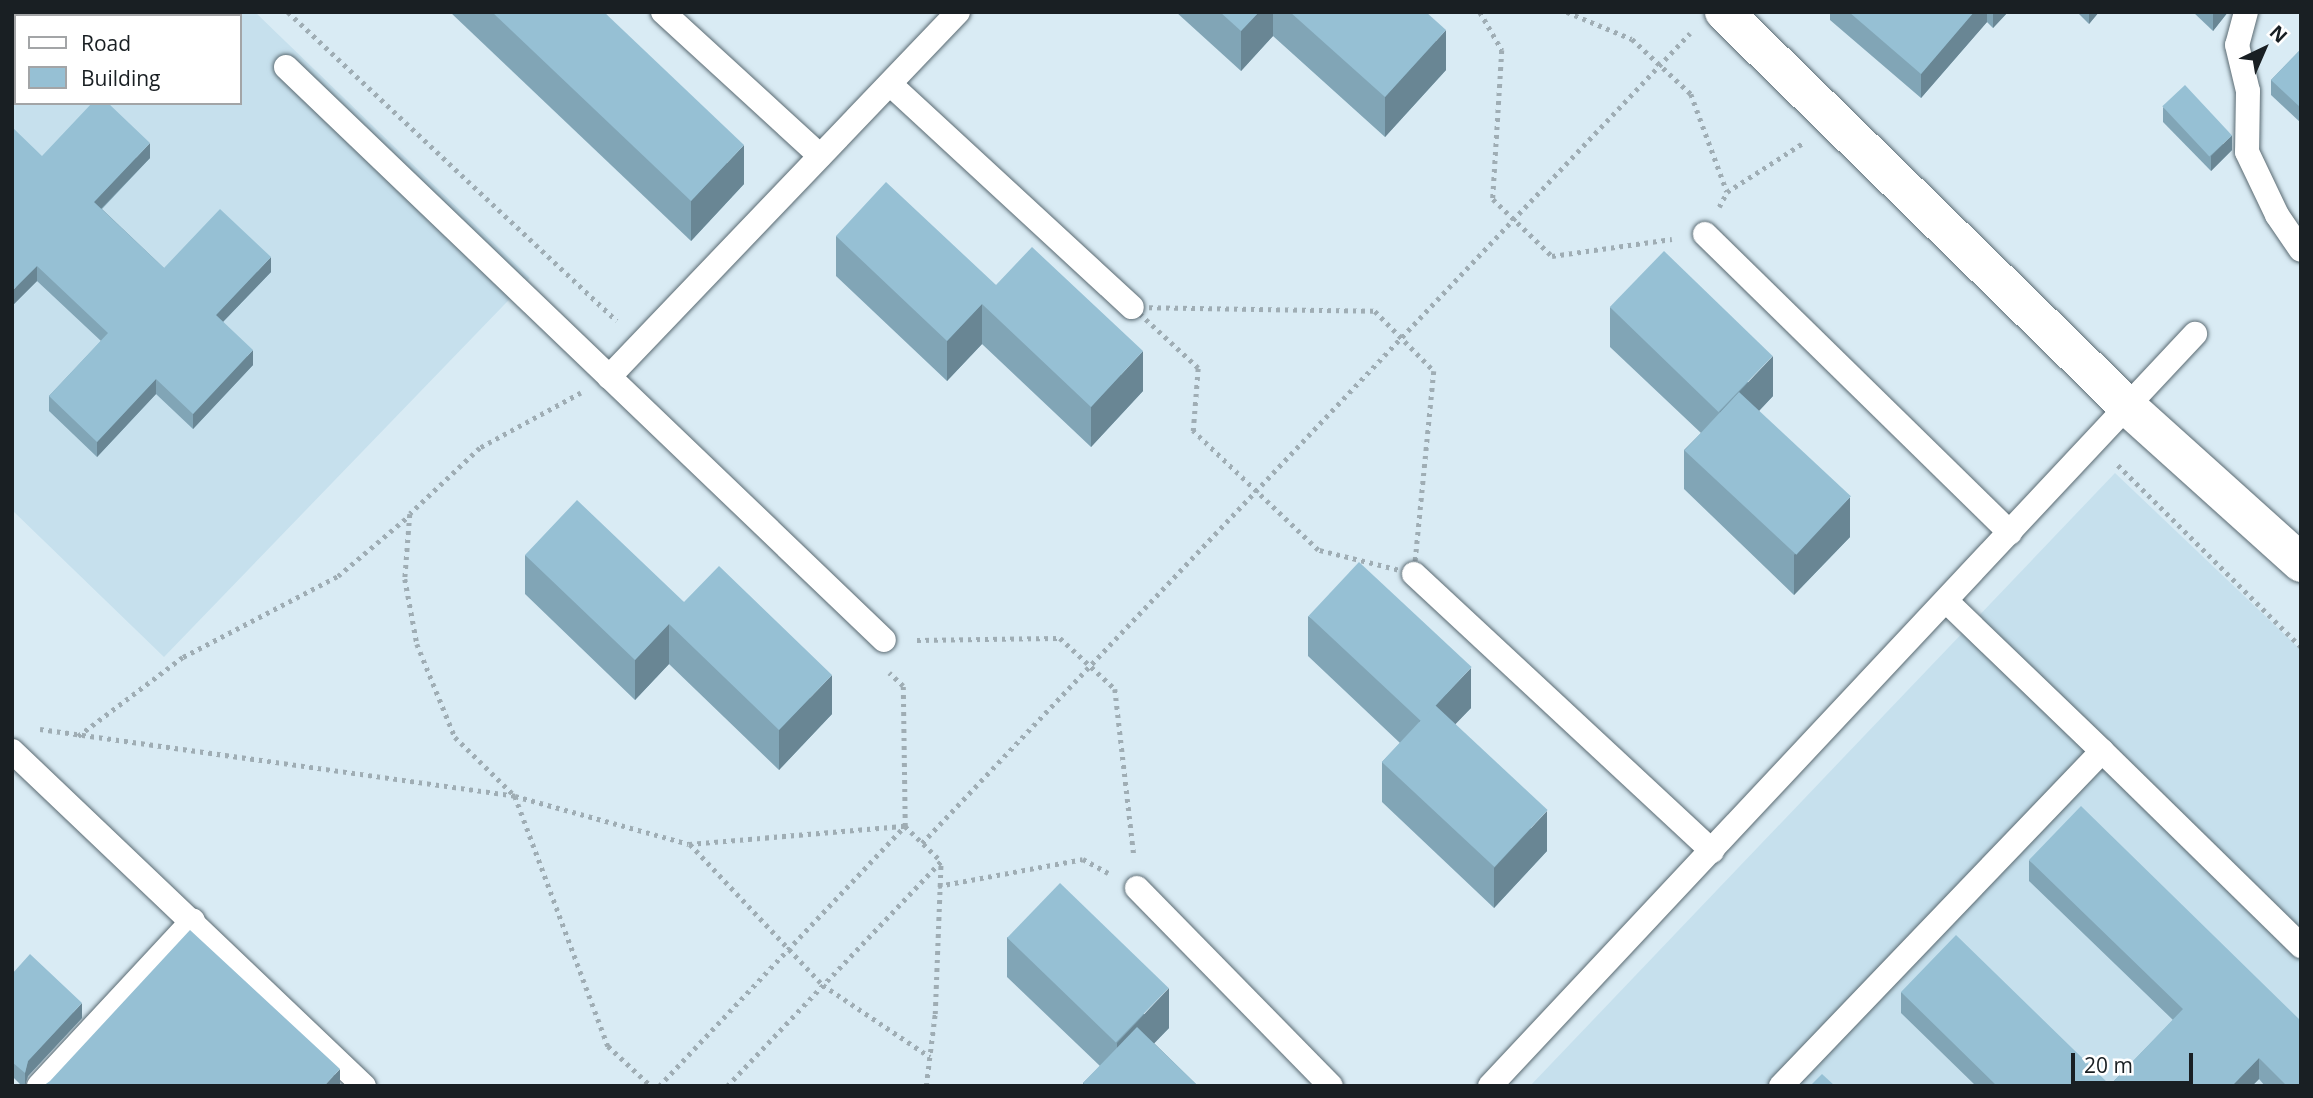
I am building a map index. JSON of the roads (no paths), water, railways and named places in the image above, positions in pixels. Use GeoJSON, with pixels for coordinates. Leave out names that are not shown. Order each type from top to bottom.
{"type":"FeatureCollection","features":[{"type":"Feature","properties":{"kind":"street"},"geometry":{"type":"LineString","coordinates":[[1709,21],[1836,121],[2129,407],[2301,563]]}},
{"type":"Feature","properties":{"kind":"lane"},"geometry":{"type":"LineString","coordinates":[[663,12],[820,156]]}},
{"type":"Feature","properties":{"kind":"lane"},"geometry":{"type":"LineString","coordinates":[[609,377],[958,12]]}},
{"type":"Feature","properties":{"kind":"lane"},"geometry":{"type":"LineString","coordinates":[[2246,12],[2237,45],[2248,92],[2247,152],[2277,215],[2301,250]]}},
{"type":"Feature","properties":{"kind":"lane"},"geometry":{"type":"LineString","coordinates":[[286,67],[884,640]]}},
{"type":"Feature","properties":{"kind":"lane"},"geometry":{"type":"LineString","coordinates":[[890,84],[1132,307]]}},
{"type":"Feature","properties":{"kind":"lane"},"geometry":{"type":"LineString","coordinates":[[1705,234],[2010,533]]}},
{"type":"Feature","properties":{"kind":"lane"},"geometry":{"type":"LineString","coordinates":[[1490,1086],[2195,334]]}},
{"type":"Feature","properties":{"kind":"lane"},"geometry":{"type":"LineString","coordinates":[[1414,574],[1712,851]]}},
{"type":"Feature","properties":{"kind":"lane"},"geometry":{"type":"LineString","coordinates":[[1946,601],[2301,946]]}},
{"type":"Feature","properties":{"kind":"lane"},"geometry":{"type":"LineString","coordinates":[[12,751],[193,920],[364,1086]]}},
{"type":"Feature","properties":{"kind":"lane"},"geometry":{"type":"LineString","coordinates":[[1781,1086],[2102,751]]}},
{"type":"Feature","properties":{"kind":"lane"},"geometry":{"type":"LineString","coordinates":[[1137,888],[1331,1086]]}},
{"type":"Feature","properties":{"kind":"lane"},"geometry":{"type":"LineString","coordinates":[[39,1086],[193,920]]}}]}
